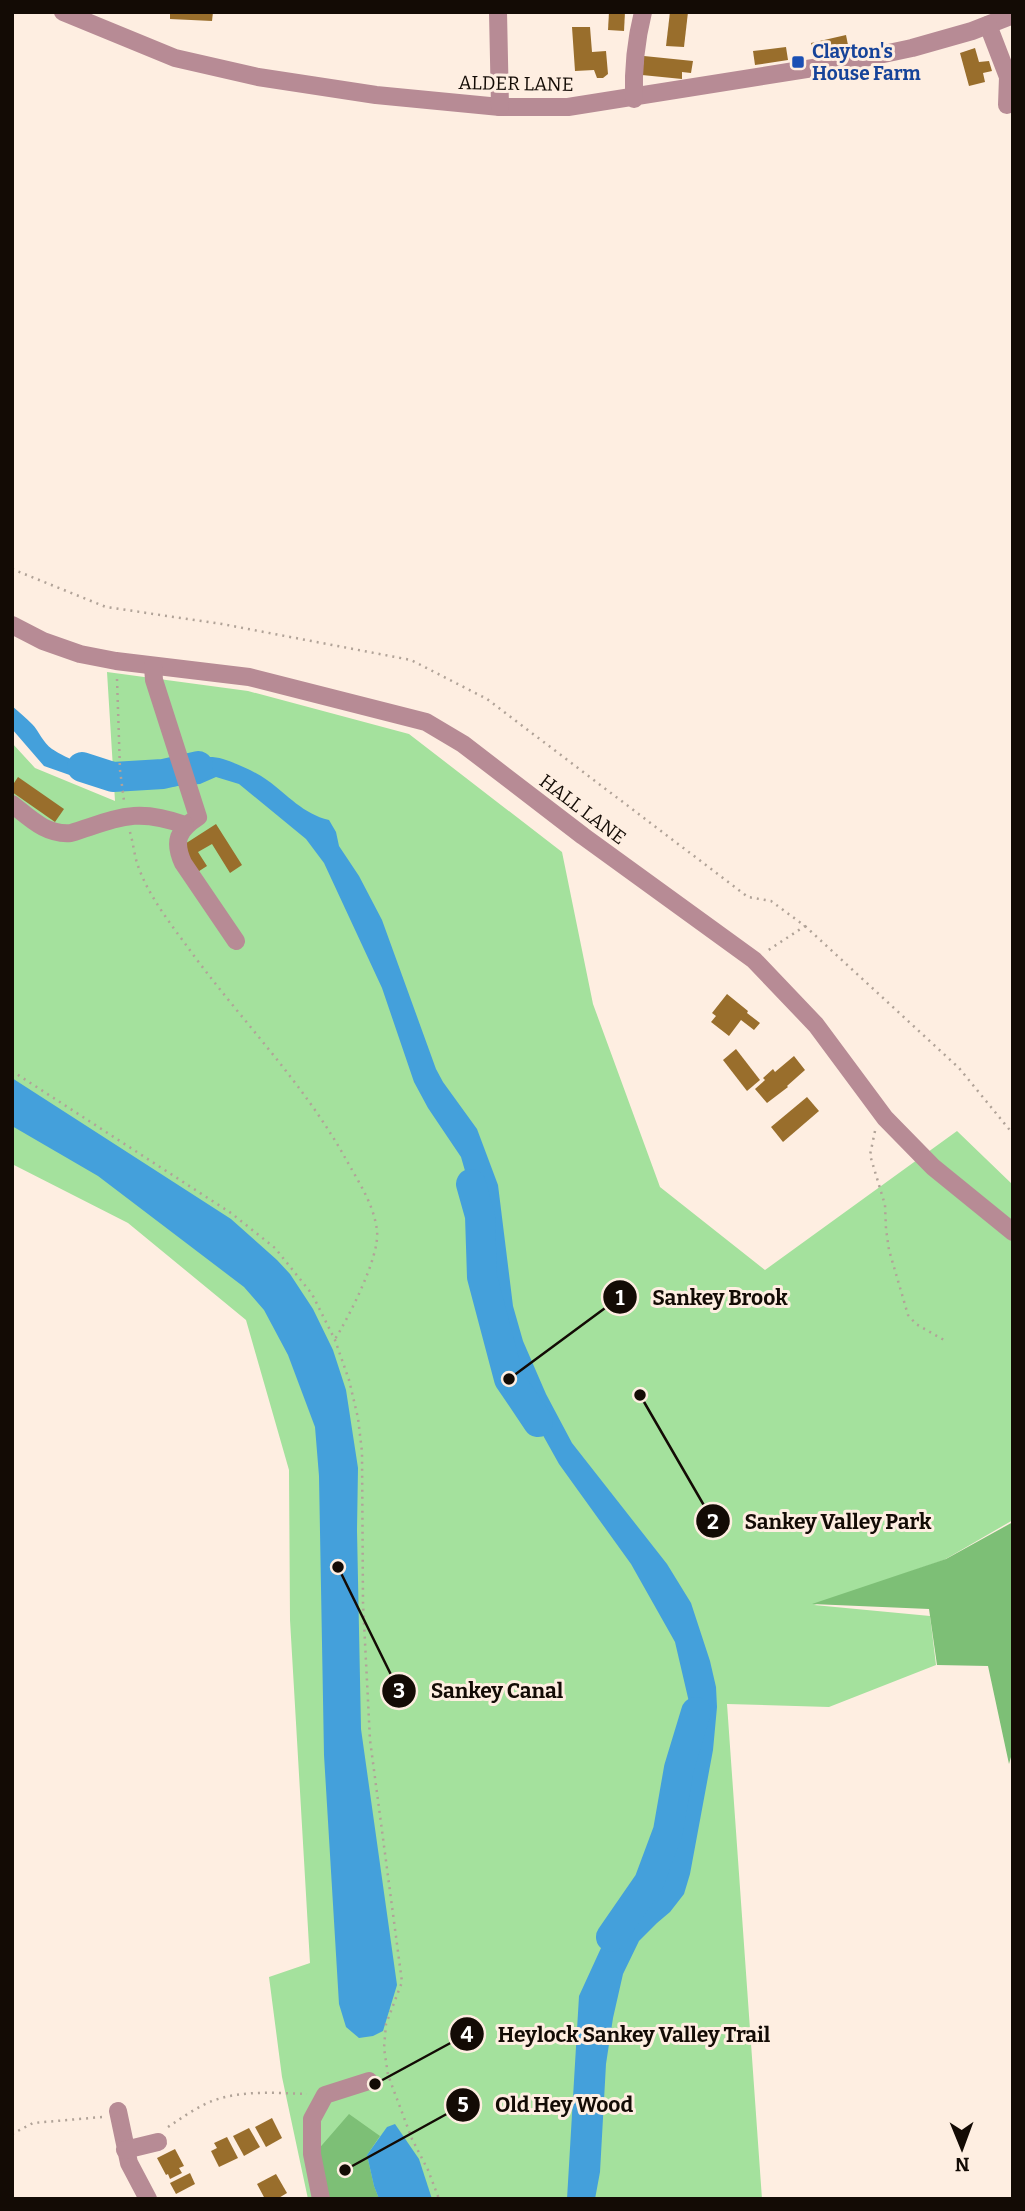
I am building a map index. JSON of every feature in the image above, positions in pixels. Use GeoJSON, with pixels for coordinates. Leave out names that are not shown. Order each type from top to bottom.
{"type":"FeatureCollection","features":[{"type":"Feature","properties":{"kind":"street","name":"ALDER LANE"},"geometry":{"type":"LineString","coordinates":[[63,12],[103,20],[175,58],[258,77],[376,95],[500,107],[568,107],[634,99],[832,65],[912,48],[1013,15]]}},
{"type":"Feature","properties":{"kind":"street"},"geometry":{"type":"LineString","coordinates":[[498,12],[500,107]]}},
{"type":"Feature","properties":{"kind":"street"},"geometry":{"type":"LineString","coordinates":[[634,99],[643,12]]}},
{"type":"Feature","properties":{"kind":"street"},"geometry":{"type":"LineString","coordinates":[[988,25],[1008,77],[1007,105]]}},
{"type":"Feature","properties":{"kind":"street","name":"HALL LANE"},"geometry":{"type":"LineString","coordinates":[[12,625],[43,641],[80,654],[116,662],[248,677],[426,722],[463,744],[583,836],[746,954],[816,1025],[885,1118],[933,1167],[1013,1232]]}},
{"type":"Feature","properties":{"kind":"street"},"geometry":{"type":"LineString","coordinates":[[153,666],[154,680],[198,817],[185,825],[178,838],[177,850],[236,941]]}},
{"type":"Feature","properties":{"kind":"street"},"geometry":{"type":"LineString","coordinates":[[12,804],[40,826],[62,834],[126,816],[148,815],[185,825]]}},
{"type":"Feature","properties":{"kind":"street"},"geometry":{"type":"LineString","coordinates":[[321,2199],[312,2154],[312,2119],[325,2095],[369,2081]]}},
{"type":"Feature","properties":{"kind":"street"},"geometry":{"type":"LineString","coordinates":[[119,2113],[125,2151],[148,2199]]}},
{"type":"Feature","properties":{"kind":"street"},"geometry":{"type":"LineString","coordinates":[[125,2151],[158,2143]]}},
{"type":"Feature","properties":{"kind":"path"},"geometry":{"type":"LineString","coordinates":[[116,662],[123,794],[137,862],[146,883],[166,917],[210,977],[304,1093],[366,1194],[374,1216],[377,1244],[351,1314],[335,1340]]}},
{"type":"Feature","properties":{"kind":"path"},"geometry":{"type":"LineString","coordinates":[[805,926],[958,1068],[1013,1134]]}},
{"type":"Feature","properties":{"kind":"path"},"geometry":{"type":"LineString","coordinates":[[12,1071],[231,1213],[275,1248],[312,1294],[335,1340],[349,1380],[362,1452],[363,1603],[370,1740],[402,1982],[386,2024],[384,2048],[388,2075],[412,2139],[439,2199]]}},
{"type":"Feature","properties":{"kind":"path"},"geometry":{"type":"LineString","coordinates":[[885,1118],[874,1133],[870,1155],[885,1205],[889,1250],[908,1315],[916,1324],[944,1340]]}},
{"type":"Feature","properties":{"kind":"path"},"geometry":{"type":"LineString","coordinates":[[158,2143],[158,2135],[162,2131],[197,2108],[217,2099],[247,2093],[325,2095]]}},
{"type":"Feature","properties":{"kind":"path"},"geometry":{"type":"LineString","coordinates":[[12,2134],[33,2123],[119,2113]]}},
{"type":"Feature","properties":{"kind":"green space"},"geometry":{"type":"Polygon","coordinates":[[[107,672],[248,691],[409,734],[562,852],[593,1004],[660,1187],[765,1270],[957,1131],[1013,1185],[1013,1520],[944,1560],[814,1605],[930,1616],[936,1665],[829,1707],[727,1704],[762,2199],[308,2199],[282,2077],[269,1977],[310,1963],[290,1620],[289,1470],[246,1320],[128,1223],[12,1164],[12,743],[35,768],[115,801],[107,672]]]}},
{"type":"Feature","properties":{"kind":"green space"},"geometry":{"type":"Polygon","coordinates":[[[1013,1522],[1013,1750],[1009,1764],[988,1666],[937,1665],[929,1609],[812,1604],[946,1559],[1013,1522]]]}},
{"type":"Feature","properties":{"kind":"green space"},"geometry":{"type":"Polygon","coordinates":[[[349,2114],[380,2136],[367,2155],[379,2199],[326,2199],[316,2152],[349,2114]]]}},
{"type":"Feature","properties":{"kind":"water"},"geometry":{"type":"Polygon","coordinates":[[[12,706],[32,724],[52,749],[89,767],[119,776],[147,778],[198,758],[214,757],[240,765],[257,774],[303,809],[329,820],[336,832],[339,846],[359,876],[382,920],[436,1069],[477,1129],[498,1185],[513,1306],[523,1341],[546,1394],[572,1443],[667,1564],[691,1603],[716,1687],[713,1750],[684,1894],[670,1912],[639,1941],[623,1974],[606,2064],[600,2172],[595,2199],[567,2199],[579,1996],[612,1924],[656,1883],[665,1856],[692,1715],[675,1642],[631,1564],[559,1464],[511,1378],[492,1309],[485,1240],[461,1157],[414,1082],[382,988],[324,863],[306,839],[239,784],[216,777],[200,784],[134,790],[101,786],[44,766],[12,729],[12,706]]]}},
{"type":"Feature","properties":{"kind":"water"},"geometry":{"type":"Polygon","coordinates":[[[12,1078],[231,1219],[290,1274],[313,1309],[333,1350],[346,1390],[358,1468],[361,1729],[397,1985],[383,2031],[373,2036],[359,2038],[346,2027],[339,2004],[324,1755],[319,1476],[315,1427],[288,1355],[264,1310],[244,1287],[98,1176],[12,1126],[12,1078]]]}},
{"type":"Feature","properties":{"kind":"water"},"geometry":{"type":"Polygon","coordinates":[[[395,2124],[419,2159],[432,2199],[379,2199],[367,2155],[387,2127],[395,2124]]]}},
{"type":"Feature","properties":{"kind":"building"},"geometry":{"type":"Polygon","coordinates":[[[170,12],[213,12],[212,21],[170,19],[170,12]]]}},
{"type":"Feature","properties":{"kind":"building"},"geometry":{"type":"Polygon","coordinates":[[[609,12],[625,12],[624,31],[608,30],[609,12]]]}},
{"type":"Feature","properties":{"kind":"building"},"geometry":{"type":"Polygon","coordinates":[[[670,12],[688,12],[684,47],[666,46],[670,12]]]}},
{"type":"Feature","properties":{"kind":"building"},"geometry":{"type":"Polygon","coordinates":[[[572,27],[590,27],[592,52],[606,51],[608,74],[603,78],[597,78],[594,70],[575,71],[572,27]]]}},
{"type":"Feature","properties":{"kind":"building"},"geometry":{"type":"Polygon","coordinates":[[[846,35],[848,45],[813,51],[811,43],[846,35]]]}},
{"type":"Feature","properties":{"kind":"building"},"geometry":{"type":"Polygon","coordinates":[[[786,47],[788,60],[755,65],[753,51],[786,47]]]}},
{"type":"Feature","properties":{"kind":"building"},"geometry":{"type":"Polygon","coordinates":[[[975,48],[979,62],[989,61],[992,71],[983,73],[985,82],[969,86],[960,53],[975,48]]]}},
{"type":"Feature","properties":{"kind":"building"},"geometry":{"type":"Polygon","coordinates":[[[644,56],[693,61],[691,73],[682,72],[682,79],[642,75],[644,56]]]}},
{"type":"Feature","properties":{"kind":"building"},"geometry":{"type":"Polygon","coordinates":[[[18,777],[64,809],[55,822],[12,792],[12,786],[18,777]]]}},
{"type":"Feature","properties":{"kind":"building"},"geometry":{"type":"Polygon","coordinates":[[[216,824],[242,865],[230,873],[212,844],[198,852],[207,866],[193,875],[177,849],[216,824]]]}},
{"type":"Feature","properties":{"kind":"building"},"geometry":{"type":"Polygon","coordinates":[[[727,994],[760,1023],[754,1030],[741,1020],[729,1036],[711,1022],[716,1016],[712,1013],[727,994]]]}},
{"type":"Feature","properties":{"kind":"building"},"geometry":{"type":"Polygon","coordinates":[[[736,1049],[760,1080],[747,1091],[723,1060],[736,1049]]]}},
{"type":"Feature","properties":{"kind":"building"},"geometry":{"type":"Polygon","coordinates":[[[794,1056],[805,1070],[767,1103],[755,1089],[773,1069],[775,1072],[794,1056]]]}},
{"type":"Feature","properties":{"kind":"building"},"geometry":{"type":"Polygon","coordinates":[[[807,1097],[819,1111],[783,1142],[771,1127],[807,1097]]]}},
{"type":"Feature","properties":{"kind":"building"},"geometry":{"type":"Polygon","coordinates":[[[272,2118],[282,2138],[266,2147],[255,2127],[272,2118]]]}},
{"type":"Feature","properties":{"kind":"building"},"geometry":{"type":"Polygon","coordinates":[[[249,2128],[260,2147],[244,2156],[233,2136],[249,2128]]]}},
{"type":"Feature","properties":{"kind":"building"},"geometry":{"type":"Polygon","coordinates":[[[227,2137],[238,2158],[219,2167],[211,2151],[217,2148],[214,2143],[227,2137]]]}},
{"type":"Feature","properties":{"kind":"building"},"geometry":{"type":"Polygon","coordinates":[[[175,2149],[184,2166],[179,2168],[182,2173],[170,2179],[157,2158],[175,2149]]]}},
{"type":"Feature","properties":{"kind":"building"},"geometry":{"type":"Polygon","coordinates":[[[190,2173],[195,2184],[176,2194],[170,2183],[190,2173]]]}},
{"type":"Feature","properties":{"kind":"building"},"geometry":{"type":"Polygon","coordinates":[[[276,2174],[287,2193],[277,2199],[265,2199],[257,2184],[276,2174]]]}},
{"type":"Feature","properties":{"kind":"waterway"},"geometry":{"type":"LineString","coordinates":[[82,767],[113,777],[163,774],[198,766]]}},
{"type":"Feature","properties":{"kind":"waterway"},"geometry":{"type":"LineString","coordinates":[[471,1184],[480,1216],[482,1277],[509,1379],[538,1422]]}},
{"type":"Feature","properties":{"kind":"waterway"},"geometry":{"type":"LineString","coordinates":[[611,1937],[649,1882],[668,1831],[679,1768],[696,1712]]}},
{"type":"Feature","properties":{"kind":"place","name":"Clayton's House Farm"},"geometry":{"type":"Point","coordinates":[798,62]}},
{"type":"Feature","properties":{"kind":"place","name":"Sankey Brook"},"geometry":{"type":"Point","coordinates":[509,1379]}},
{"type":"Feature","properties":{"kind":"place","name":"Sankey Valley Park"},"geometry":{"type":"Point","coordinates":[640,1395]}},
{"type":"Feature","properties":{"kind":"place","name":"Sankey Canal"},"geometry":{"type":"Point","coordinates":[338,1567]}},
{"type":"Feature","properties":{"kind":"place","name":"Heylock Sankey Valley Trail"},"geometry":{"type":"Point","coordinates":[375,2084]}},
{"type":"Feature","properties":{"kind":"place","name":"Old Hey Wood"},"geometry":{"type":"Point","coordinates":[345,2170]}}]}
